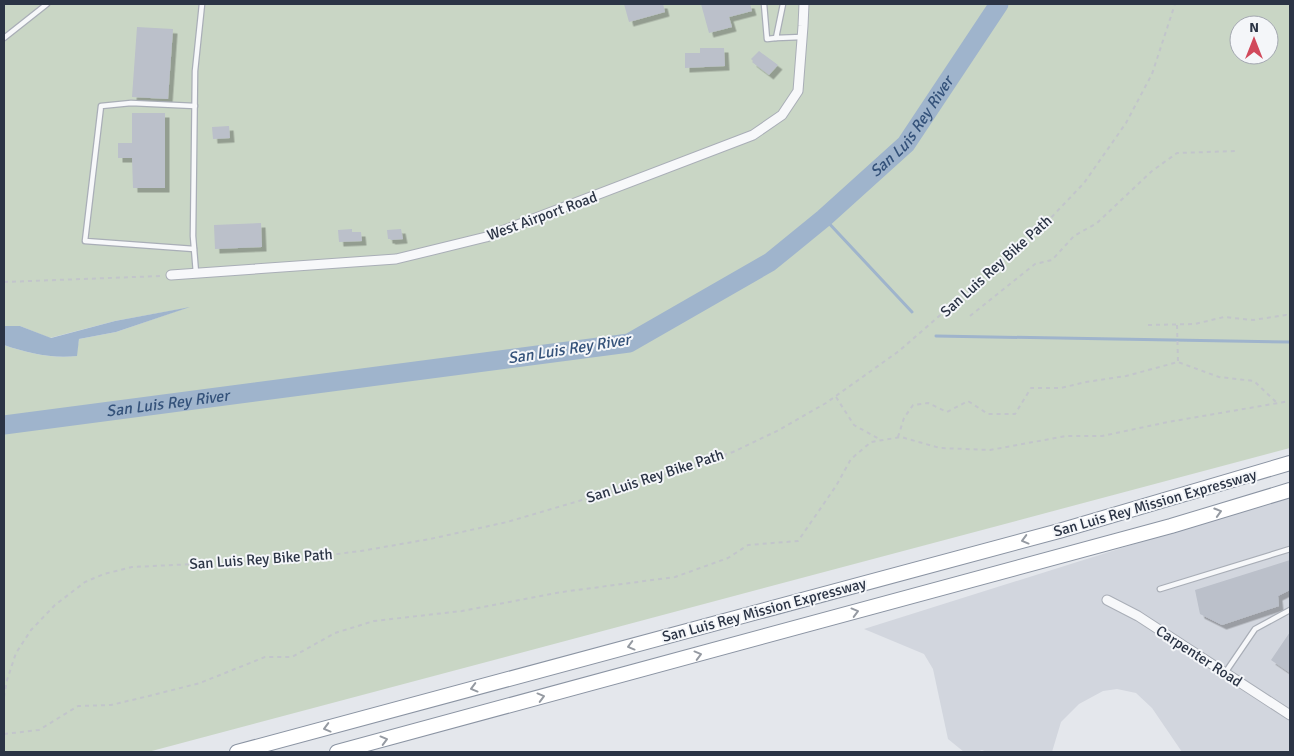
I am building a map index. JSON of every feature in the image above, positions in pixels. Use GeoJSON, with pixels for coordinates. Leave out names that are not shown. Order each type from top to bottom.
{"type":"FeatureCollection","features":[{"type":"Feature","properties":{"kind":"highway","name":"San Luis Rey Mission Expressway"},"geometry":{"type":"LineString","coordinates":[[237,752],[1059,531],[1290,463]]}},
{"type":"Feature","properties":{"kind":"highway","name":"San Luis Rey Mission Expressway"},"geometry":{"type":"LineString","coordinates":[[337,752],[1152,531],[1290,490]]}},
{"type":"Feature","properties":{"kind":"street","name":"West Airport Road"},"geometry":{"type":"LineString","coordinates":[[171,275],[396,259],[477,239],[753,135],[782,115],[798,91],[804,4]]}},
{"type":"Feature","properties":{"kind":"street","name":"Carpenter Road"},"geometry":{"type":"LineString","coordinates":[[1107,600],[1138,616],[1290,715]]}},
{"type":"Feature","properties":{"kind":"lane"},"geometry":{"type":"LineString","coordinates":[[4,38],[47,4]]}},
{"type":"Feature","properties":{"kind":"lane"},"geometry":{"type":"LineString","coordinates":[[196,273],[194,249],[195,106],[202,4]]}},
{"type":"Feature","properties":{"kind":"lane"},"geometry":{"type":"LineString","coordinates":[[764,4],[767,39],[802,37]]}},
{"type":"Feature","properties":{"kind":"lane"},"geometry":{"type":"LineString","coordinates":[[776,38],[783,4]]}},
{"type":"Feature","properties":{"kind":"lane"},"geometry":{"type":"LineString","coordinates":[[194,249],[85,241],[101,106],[131,103],[195,106]]}},
{"type":"Feature","properties":{"kind":"lane"},"geometry":{"type":"LineString","coordinates":[[1160,589],[1290,549]]}},
{"type":"Feature","properties":{"kind":"lane"},"geometry":{"type":"LineString","coordinates":[[1225,673],[1255,629],[1290,610]]}},
{"type":"Feature","properties":{"kind":"path","name":"San Luis Rey Bike Path"},"geometry":{"type":"LineString","coordinates":[[4,697],[7,680],[16,653],[31,630],[55,605],[84,582],[104,574],[132,567],[307,558],[430,539],[507,522],[613,491],[733,452],[778,430],[836,397],[900,351],[1045,224],[1084,183],[1126,123],[1152,74],[1175,4]]}},
{"type":"Feature","properties":{"kind":"path"},"geometry":{"type":"LineString","coordinates":[[970,316],[1035,264],[1052,260],[1074,236],[1097,223],[1152,171],[1177,153],[1238,151]]}},
{"type":"Feature","properties":{"kind":"path"},"geometry":{"type":"LineString","coordinates":[[4,282],[171,275]]}},
{"type":"Feature","properties":{"kind":"path"},"geometry":{"type":"LineString","coordinates":[[1148,325],[1195,324],[1224,317],[1253,320],[1286,315],[1290,318]]}},
{"type":"Feature","properties":{"kind":"path"},"geometry":{"type":"LineString","coordinates":[[1177,325],[1178,362]]}},
{"type":"Feature","properties":{"kind":"path"},"geometry":{"type":"LineString","coordinates":[[898,438],[904,418],[912,405],[928,403],[948,412],[968,400],[988,414],[1015,414],[1032,388],[1060,388],[1126,376],[1178,362],[1219,377],[1254,381],[1277,403]]}},
{"type":"Feature","properties":{"kind":"path"},"geometry":{"type":"LineString","coordinates":[[836,397],[854,425],[882,440]]}},
{"type":"Feature","properties":{"kind":"path"},"geometry":{"type":"LineString","coordinates":[[4,734],[39,730],[78,706],[111,705],[153,696],[200,683],[266,658],[292,658],[335,633],[374,621],[462,611],[562,592],[675,576],[728,558],[748,544],[798,541],[836,486],[851,458],[871,442],[898,438],[940,448],[990,450],[1066,436],[1102,436],[1168,422],[1290,401]]}},
{"type":"Feature","properties":{"kind":"shaded area"},"geometry":{"type":"Polygon","coordinates":[[[1290,495],[1290,752],[1182,752],[1152,708],[1136,693],[1117,689],[1103,691],[1079,704],[1061,722],[1052,752],[987,752],[982,750],[964,752],[948,739],[933,669],[924,654],[864,629],[1290,495]]]}},
{"type":"Feature","properties":{"kind":"green space"},"geometry":{"type":"Polygon","coordinates":[[[4,4],[1290,4],[1290,448],[148,752],[4,752],[4,345],[40,355],[76,356],[79,339],[116,332],[186,308],[115,321],[50,338],[20,326],[4,326],[4,4]]]}},
{"type":"Feature","properties":{"kind":"water"},"geometry":{"type":"Polygon","coordinates":[[[190,307],[116,332],[79,339],[77,356],[58,357],[40,355],[4,345],[4,326],[20,326],[51,338],[115,321],[190,307]]]}},
{"type":"Feature","properties":{"kind":"building"},"geometry":{"type":"Polygon","coordinates":[[[624,4],[663,4],[665,12],[629,22],[624,4]]]}},
{"type":"Feature","properties":{"kind":"building"},"geometry":{"type":"Polygon","coordinates":[[[701,4],[750,4],[752,11],[729,17],[732,27],[709,33],[701,4]]]}},
{"type":"Feature","properties":{"kind":"building"},"geometry":{"type":"Polygon","coordinates":[[[137,27],[173,29],[168,99],[132,97],[137,27]]]}},
{"type":"Feature","properties":{"kind":"building"},"geometry":{"type":"Polygon","coordinates":[[[700,48],[724,48],[725,66],[685,68],[685,53],[700,53],[700,48]]]}},
{"type":"Feature","properties":{"kind":"building"},"geometry":{"type":"Polygon","coordinates":[[[759,51],[778,65],[769,75],[752,62],[751,59],[759,51]]]}},
{"type":"Feature","properties":{"kind":"building"},"geometry":{"type":"Polygon","coordinates":[[[132,113],[165,113],[165,188],[133,188],[132,158],[118,158],[118,143],[132,143],[132,113]]]}},
{"type":"Feature","properties":{"kind":"building"},"geometry":{"type":"Polygon","coordinates":[[[229,126],[230,138],[213,139],[212,127],[229,126]]]}},
{"type":"Feature","properties":{"kind":"building"},"geometry":{"type":"Polygon","coordinates":[[[261,223],[262,247],[215,249],[214,225],[261,223]]]}},
{"type":"Feature","properties":{"kind":"building"},"geometry":{"type":"Polygon","coordinates":[[[352,229],[352,232],[361,232],[362,241],[339,242],[338,230],[352,229]]]}},
{"type":"Feature","properties":{"kind":"building"},"geometry":{"type":"Polygon","coordinates":[[[401,229],[403,239],[388,239],[387,230],[401,229]]]}},
{"type":"Feature","properties":{"kind":"building"},"geometry":{"type":"Polygon","coordinates":[[[1290,560],[1290,590],[1278,596],[1279,606],[1222,625],[1200,614],[1195,590],[1290,560]]]}},
{"type":"Feature","properties":{"kind":"building"},"geometry":{"type":"Polygon","coordinates":[[[1290,632],[1290,673],[1271,660],[1290,632]]]}},
{"type":"Feature","properties":{"kind":"waterway","name":"San Luis Rey River"},"geometry":{"type":"LineString","coordinates":[[4,425],[629,343],[770,262],[824,218],[906,144],[999,4]]}},
{"type":"Feature","properties":{"kind":"waterway"},"geometry":{"type":"LineString","coordinates":[[824,218],[912,312]]}},
{"type":"Feature","properties":{"kind":"waterway"},"geometry":{"type":"LineString","coordinates":[[936,336],[1290,342]]}}]}
